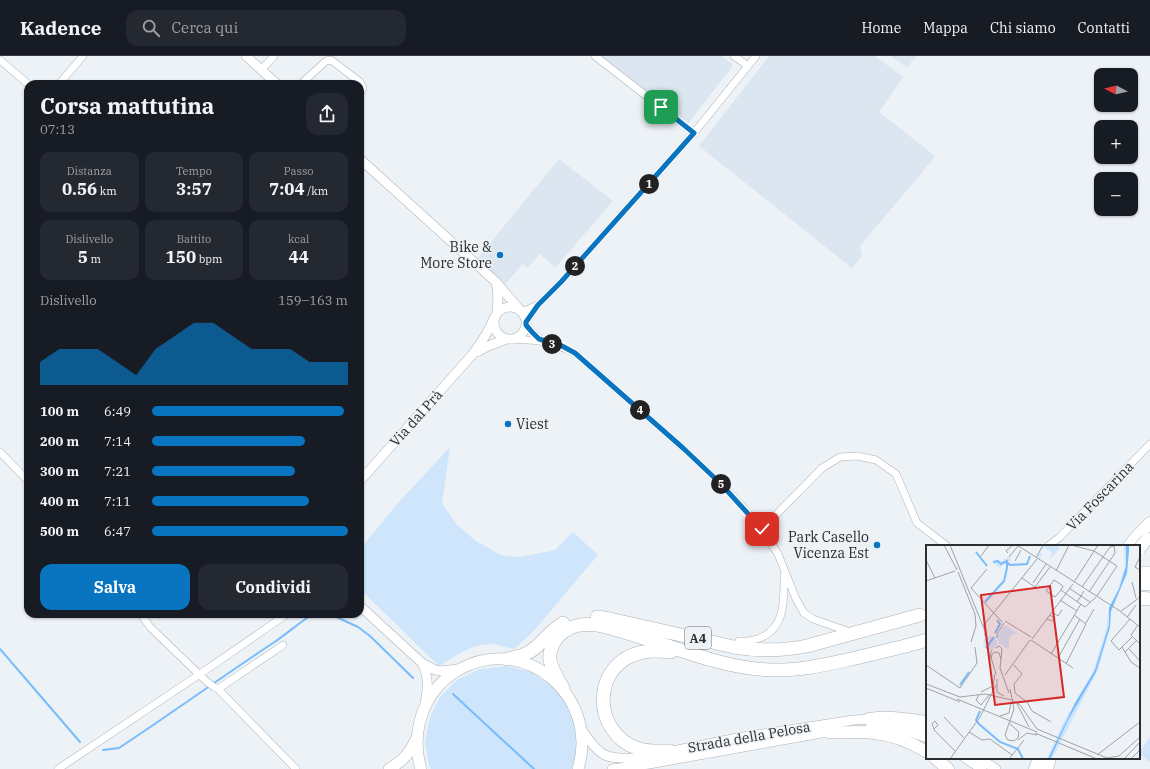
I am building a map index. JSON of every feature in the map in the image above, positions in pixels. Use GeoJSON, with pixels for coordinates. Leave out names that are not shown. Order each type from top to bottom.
{"type":"FeatureCollection","features":[{"type":"Feature","properties":{"kind":"highway"},"geometry":{"type":"LineString","coordinates":[[1132,545],[1145,541],[1150,523]]}},
{"type":"Feature","properties":{"kind":"highway"},"geometry":{"type":"LineString","coordinates":[[1140,583],[1150,584]]}},
{"type":"Feature","properties":{"kind":"highway"},"geometry":{"type":"LineString","coordinates":[[1140,598],[1150,599]]}},
{"type":"Feature","properties":{"kind":"highway","name":"A4"},"geometry":{"type":"LineString","coordinates":[[506,659],[520,656],[532,651],[552,630],[559,625],[566,621],[583,617],[610,619],[734,647],[770,650],[801,647],[854,634],[920,615]]}},
{"type":"Feature","properties":{"kind":"highway","name":"A4"},"geometry":{"type":"LineString","coordinates":[[563,688],[552,666],[550,652],[552,645],[562,633],[575,626],[590,624],[607,627],[695,655]]}},
{"type":"Feature","properties":{"kind":"highway"},"geometry":{"type":"LineString","coordinates":[[670,751],[640,750],[628,745],[612,730],[607,720],[603,708],[602,698],[606,682],[611,672],[620,663],[634,655],[644,652],[658,651],[695,655],[743,667],[772,670],[801,669],[909,646],[926,640]]}},
{"type":"Feature","properties":{"kind":"highway"},"geometry":{"type":"LineString","coordinates":[[869,719],[883,717],[926,722]]}},
{"type":"Feature","properties":{"kind":"highway"},"geometry":{"type":"LineString","coordinates":[[828,732],[874,732],[910,743],[926,751]]}},
{"type":"Feature","properties":{"kind":"highway"},"geometry":{"type":"LineString","coordinates":[[936,759],[948,769]]}},
{"type":"Feature","properties":{"kind":"highway"},"geometry":{"type":"LineString","coordinates":[[1035,769],[1039,759]]}},
{"type":"Feature","properties":{"kind":"highway"},"geometry":{"type":"LineString","coordinates":[[1047,769],[1050,759]]}},
{"type":"Feature","properties":{"kind":"main road"},"geometry":{"type":"LineString","coordinates":[[421,769],[418,756],[419,725],[430,698],[445,680],[466,666],[488,660],[506,659],[533,666],[550,676],[563,688],[578,714],[582,730],[582,751],[578,769]]}},
{"type":"Feature","properties":{"kind":"main road"},"geometry":{"type":"LineString","coordinates":[[389,769],[398,764],[410,752],[418,736]]}},
{"type":"Feature","properties":{"kind":"street"},"geometry":{"type":"LineString","coordinates":[[62,80],[82,56]]}},
{"type":"Feature","properties":{"kind":"street"},"geometry":{"type":"LineString","coordinates":[[246,56],[272,80]]}},
{"type":"Feature","properties":{"kind":"street"},"geometry":{"type":"LineString","coordinates":[[261,70],[274,56]]}},
{"type":"Feature","properties":{"kind":"street"},"geometry":{"type":"LineString","coordinates":[[595,56],[694,133]]}},
{"type":"Feature","properties":{"kind":"street"},"geometry":{"type":"LineString","coordinates":[[734,56],[748,66]]}},
{"type":"Feature","properties":{"kind":"street"},"geometry":{"type":"LineString","coordinates":[[509,340],[521,336],[524,332],[526,323],[538,305],[561,282],[694,133],[756,56]]}},
{"type":"Feature","properties":{"kind":"street"},"geometry":{"type":"LineString","coordinates":[[0,60],[24,81]]}},
{"type":"Feature","properties":{"kind":"street"},"geometry":{"type":"LineString","coordinates":[[305,80],[326,61],[331,60],[357,80]]}},
{"type":"Feature","properties":{"kind":"street"},"geometry":{"type":"LineString","coordinates":[[364,163],[496,282],[521,311],[532,332],[539,339],[546,342]]}},
{"type":"Feature","properties":{"kind":"street"},"geometry":{"type":"LineString","coordinates":[[496,282],[498,289],[494,324],[497,334],[501,338],[509,340],[535,340],[546,342],[562,346],[575,353],[683,448],[720,483],[762,529],[778,554],[796,599],[804,613],[813,619],[854,634]]}},
{"type":"Feature","properties":{"kind":"street"},"geometry":{"type":"LineString","coordinates":[[496,316],[505,307],[515,308],[521,311],[538,305]]}},
{"type":"Feature","properties":{"kind":"street","name":"Via dal Prà"},"geometry":{"type":"LineString","coordinates":[[364,476],[472,355],[491,329],[496,316]]}},
{"type":"Feature","properties":{"kind":"street","name":"Via dal Prà"},"geometry":{"type":"LineString","coordinates":[[472,355],[488,346],[509,340]]}},
{"type":"Feature","properties":{"kind":"street","name":"Via Foscarina"},"geometry":{"type":"LineString","coordinates":[[1049,545],[1065,532],[1150,444]]}},
{"type":"Feature","properties":{"kind":"street"},"geometry":{"type":"LineString","coordinates":[[0,452],[24,477]]}},
{"type":"Feature","properties":{"kind":"street"},"geometry":{"type":"LineString","coordinates":[[762,529],[822,468],[840,457],[857,456],[876,460],[896,474],[917,523],[946,545]]}},
{"type":"Feature","properties":{"kind":"street"},"geometry":{"type":"LineString","coordinates":[[668,631],[747,642],[763,637],[770,633],[778,624],[784,599],[784,570]]}},
{"type":"Feature","properties":{"kind":"street"},"geometry":{"type":"LineString","coordinates":[[364,610],[422,663],[435,670],[441,671],[454,670],[466,666]]}},
{"type":"Feature","properties":{"kind":"street"},"geometry":{"type":"LineString","coordinates":[[144,618],[150,627],[216,688],[296,769]]}},
{"type":"Feature","properties":{"kind":"street"},"geometry":{"type":"LineString","coordinates":[[58,769],[281,618]]}},
{"type":"Feature","properties":{"kind":"street"},"geometry":{"type":"LineString","coordinates":[[216,688],[282,645]]}},
{"type":"Feature","properties":{"kind":"street"},"geometry":{"type":"LineString","coordinates":[[422,663],[426,672],[428,686],[424,710]]}},
{"type":"Feature","properties":{"kind":"street","name":"Strada della Pelosa"},"geometry":{"type":"LineString","coordinates":[[582,730],[598,752],[607,756],[620,758],[637,758],[743,736],[854,720],[869,719],[926,731]]}},
{"type":"Feature","properties":{"kind":"street","name":"Strada della Pelosa"},"geometry":{"type":"LineString","coordinates":[[612,769],[649,764],[828,732],[862,728],[885,728],[919,734],[926,738]]}},
{"type":"Feature","properties":{"kind":"street"},"geometry":{"type":"LineString","coordinates":[[967,759],[982,769]]}},
{"type":"Feature","properties":{"kind":"street"},"geometry":{"type":"LineString","coordinates":[[981,759],[996,769]]}},
{"type":"Feature","properties":{"kind":"shaded area"},"geometry":{"type":"Polygon","coordinates":[[[595,56],[722,56],[732,64],[732,67],[687,125],[595,56]]]}},
{"type":"Feature","properties":{"kind":"shaded area"},"geometry":{"type":"Polygon","coordinates":[[[769,56],[875,56],[903,77],[879,112],[935,157],[860,246],[862,256],[852,268],[699,146],[769,56]]]}},
{"type":"Feature","properties":{"kind":"shaded area"},"geometry":{"type":"Polygon","coordinates":[[[891,56],[916,56],[907,68],[891,56]]]}},
{"type":"Feature","properties":{"kind":"shaded area"},"geometry":{"type":"Polygon","coordinates":[[[559,159],[613,201],[555,268],[540,254],[528,268],[523,264],[505,284],[496,278],[477,259],[559,159]]]}},
{"type":"Feature","properties":{"kind":"shaded area"},"geometry":{"type":"Polygon","coordinates":[[[450,447],[442,503],[456,524],[476,541],[501,555],[520,557],[555,550],[573,532],[598,555],[532,633],[514,649],[495,644],[482,645],[462,652],[439,666],[364,593],[364,544],[398,503],[450,447]]]}},
{"type":"Feature","properties":{"kind":"shaded area"},"geometry":{"type":"Polygon","coordinates":[[[506,666],[531,672],[553,687],[567,705],[576,727],[577,750],[572,769],[431,769],[425,742],[430,717],[440,697],[457,680],[480,669],[506,666]]]}},
{"type":"Feature","properties":{"kind":"shaded area"},"geometry":{"type":"Polygon","coordinates":[[[1150,737],[1150,762],[1140,755],[1140,752],[1150,737]]]}},
{"type":"Feature","properties":{"kind":"waterway"},"geometry":{"type":"LineString","coordinates":[[103,750],[119,748],[276,641],[307,618]]}},
{"type":"Feature","properties":{"kind":"waterway"},"geometry":{"type":"LineString","coordinates":[[339,618],[358,627],[370,636],[413,678]]}},
{"type":"Feature","properties":{"kind":"waterway"},"geometry":{"type":"LineString","coordinates":[[0,649],[80,742]]}},
{"type":"Feature","properties":{"kind":"waterway"},"geometry":{"type":"LineString","coordinates":[[453,694],[534,769]]}},
{"type":"Feature","properties":{"kind":"place","name":"Bike & More Store"},"geometry":{"type":"Point","coordinates":[500,255]}},
{"type":"Feature","properties":{"kind":"place","name":"Viest"},"geometry":{"type":"Point","coordinates":[508,424]}},
{"type":"Feature","properties":{"kind":"place","name":"Park Casello Vicenza Est"},"geometry":{"type":"Point","coordinates":[877,545]}},
{"type":"Feature","properties":{"kind":"route"},"geometry":{"type":"LineString","coordinates":[[661,107],[694,133],[561,282],[538,305],[526,322],[526,325],[539,339],[562,346],[575,353],[683,448],[720,483],[762,529]]}}]}
